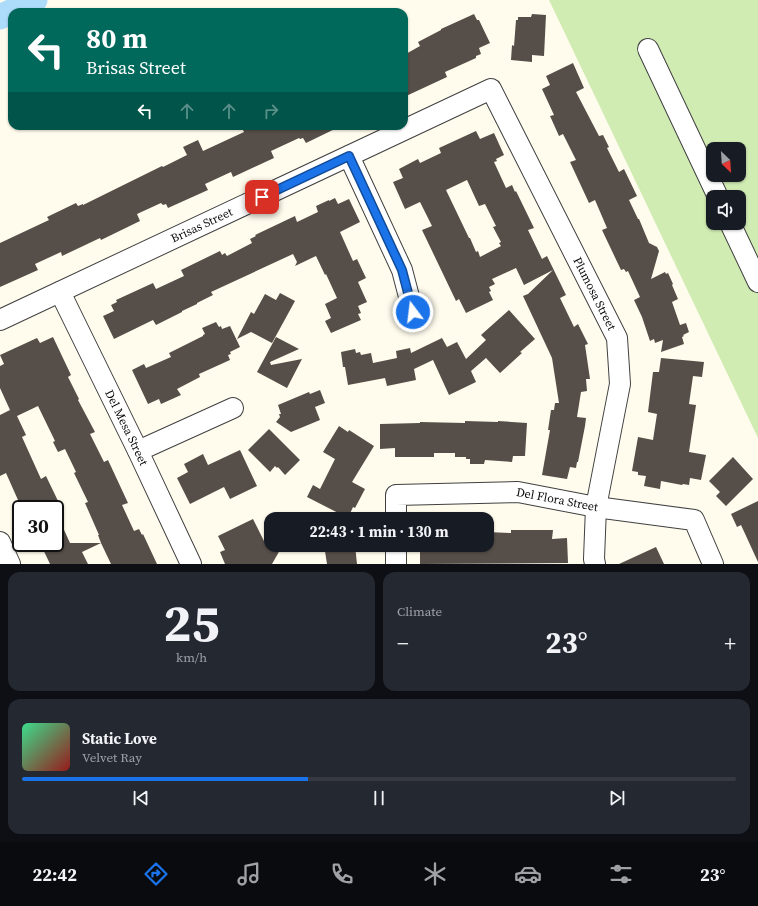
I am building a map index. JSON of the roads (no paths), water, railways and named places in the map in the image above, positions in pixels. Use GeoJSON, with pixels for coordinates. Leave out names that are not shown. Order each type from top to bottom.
{"type":"FeatureCollection","features":[{"type":"Feature","properties":{"kind":"street"},"geometry":{"type":"LineString","coordinates":[[648,49],[715,190]]}},
{"type":"Feature","properties":{"kind":"street","name":"Brisas Street"},"geometry":{"type":"LineString","coordinates":[[408,128],[491,89]]}},
{"type":"Feature","properties":{"kind":"street","name":"Plumosa Street"},"geometry":{"type":"LineString","coordinates":[[491,89],[617,338],[620,384],[596,507],[595,564]]}},
{"type":"Feature","properties":{"kind":"street","name":"Brisas Street"},"geometry":{"type":"LineString","coordinates":[[0,320],[404,130]]}},
{"type":"Feature","properties":{"kind":"street"},"geometry":{"type":"LineString","coordinates":[[349,156],[402,270],[413,312]]}},
{"type":"Feature","properties":{"kind":"street"},"geometry":{"type":"LineString","coordinates":[[733,230],[758,282]]}},
{"type":"Feature","properties":{"kind":"street","name":"Del Mesa Street"},"geometry":{"type":"LineString","coordinates":[[60,292],[191,564]]}},
{"type":"Feature","properties":{"kind":"street"},"geometry":{"type":"LineString","coordinates":[[138,452],[233,408]]}},
{"type":"Feature","properties":{"kind":"street","name":"Del Flora Street"},"geometry":{"type":"LineString","coordinates":[[396,512],[396,495],[518,492],[596,507],[694,520],[713,564]]}},
{"type":"Feature","properties":{"kind":"street"},"geometry":{"type":"LineString","coordinates":[[0,542],[10,564]]}},
{"type":"Feature","properties":{"kind":"street"},"geometry":{"type":"LineString","coordinates":[[396,552],[396,564]]}},
{"type":"Feature","properties":{"kind":"waterway"},"geometry":{"type":"LineString","coordinates":[[19,8],[35,0]]}},
{"type":"Feature","properties":{"kind":"waterway"},"geometry":{"type":"LineString","coordinates":[[0,17],[8,13]]}}]}
